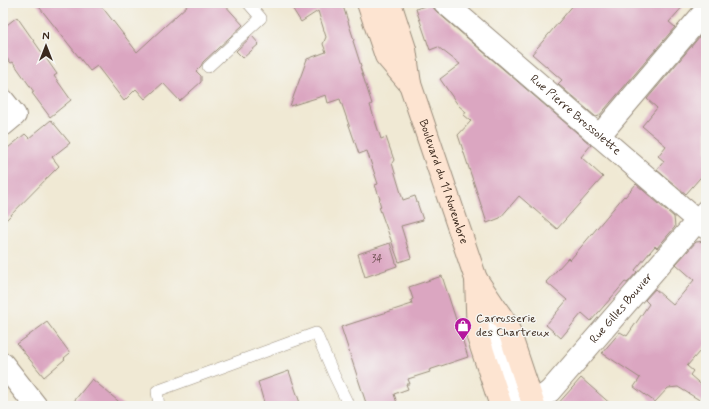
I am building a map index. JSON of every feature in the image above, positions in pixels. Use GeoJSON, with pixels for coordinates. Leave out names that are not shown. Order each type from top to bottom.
{"type":"FeatureCollection","features":[{"type":"Feature","properties":{"kind":"main road","name":"Boulevard du 11 Novembre"},"geometry":{"type":"LineString","coordinates":[[368,3],[386,56],[410,84]]}},
{"type":"Feature","properties":{"kind":"main road","name":"Boulevard du 11 Novembre"},"geometry":{"type":"LineString","coordinates":[[390,3],[405,50],[410,84],[476,279],[507,325],[528,404]]}},
{"type":"Feature","properties":{"kind":"main road","name":"Boulevard du 11 Novembre"},"geometry":{"type":"LineString","coordinates":[[476,279],[478,337],[500,406]]}},
{"type":"Feature","properties":{"kind":"street","name":"Rue Pierre Brossolette"},"geometry":{"type":"LineString","coordinates":[[445,3],[599,136],[703,220]]}},
{"type":"Feature","properties":{"kind":"street"},"geometry":{"type":"LineString","coordinates":[[599,136],[706,10]]}},
{"type":"Feature","properties":{"kind":"street"},"geometry":{"type":"LineString","coordinates":[[3,100],[15,116],[3,125]]}},
{"type":"Feature","properties":{"kind":"street","name":"Rue Gilles Bouvier"},"geometry":{"type":"LineString","coordinates":[[528,404],[538,400],[550,391],[703,220]]}},
{"type":"Feature","properties":{"kind":"street"},"geometry":{"type":"LineString","coordinates":[[3,364],[36,406]]}},
{"type":"Feature","properties":{"kind":"lane"},"geometry":{"type":"LineString","coordinates":[[208,67],[261,18],[248,3]]}},
{"type":"Feature","properties":{"kind":"lane"},"geometry":{"type":"LineString","coordinates":[[159,406],[157,391],[316,333],[349,406]]}},
{"type":"Feature","properties":{"kind":"building"},"geometry":{"type":"Polygon","coordinates":[[[36,3],[99,3],[137,52],[190,3],[223,3],[243,25],[203,62],[196,71],[201,76],[201,82],[180,101],[163,83],[145,99],[136,89],[124,101],[97,66],[90,71],[36,3]]]}},
{"type":"Feature","properties":{"kind":"building"},"geometry":{"type":"Polygon","coordinates":[[[289,3],[342,3],[372,104],[370,105],[381,139],[386,137],[394,160],[392,163],[403,200],[415,196],[423,220],[401,226],[411,258],[399,262],[379,207],[381,207],[380,199],[375,185],[378,184],[367,151],[359,154],[340,99],[328,103],[326,95],[290,106],[307,59],[326,52],[323,44],[326,37],[318,11],[301,22],[289,3]]]}},
{"type":"Feature","properties":{"kind":"building"},"geometry":{"type":"Polygon","coordinates":[[[575,3],[686,3],[669,22],[675,27],[599,116],[596,117],[558,84],[562,80],[532,54],[575,3]]]}},
{"type":"Feature","properties":{"kind":"building"},"geometry":{"type":"Polygon","coordinates":[[[430,4],[437,12],[591,145],[581,157],[603,177],[557,229],[519,196],[500,218],[487,223],[458,135],[471,121],[464,115],[466,112],[458,105],[440,79],[460,64],[438,47],[430,50],[416,9],[430,4]]]}},
{"type":"Feature","properties":{"kind":"building"},"geometry":{"type":"Polygon","coordinates":[[[17,17],[57,74],[54,76],[71,100],[50,117],[32,93],[34,92],[13,62],[11,63],[3,54],[3,28],[17,17]]]}},
{"type":"Feature","properties":{"kind":"building"},"geometry":{"type":"Polygon","coordinates":[[[706,29],[706,171],[686,194],[657,170],[664,161],[658,156],[666,146],[642,126],[657,108],[647,99],[706,29]]]}},
{"type":"Feature","properties":{"kind":"building"},"geometry":{"type":"Polygon","coordinates":[[[252,36],[259,44],[243,58],[236,51],[252,36]]]}},
{"type":"Feature","properties":{"kind":"building"},"geometry":{"type":"Polygon","coordinates":[[[51,120],[70,143],[52,157],[59,166],[3,223],[3,152],[25,134],[29,138],[51,120]]]}},
{"type":"Feature","properties":{"kind":"building"},"geometry":{"type":"Polygon","coordinates":[[[636,184],[674,217],[675,227],[657,248],[655,246],[635,270],[637,272],[627,283],[625,282],[591,321],[582,313],[561,338],[546,325],[567,300],[546,282],[568,258],[570,260],[636,184]]]}},
{"type":"Feature","properties":{"kind":"building"},"geometry":{"type":"Polygon","coordinates":[[[706,241],[706,344],[687,366],[693,371],[690,375],[706,389],[706,404],[678,387],[668,388],[655,402],[634,387],[640,378],[602,353],[620,332],[627,336],[649,304],[645,300],[655,289],[673,305],[694,280],[676,264],[696,242],[706,241]]]}},
{"type":"Feature","properties":{"kind":"building"},"geometry":{"type":"Polygon","coordinates":[[[390,243],[397,266],[365,277],[358,254],[390,243]]]}},
{"type":"Feature","properties":{"kind":"building"},"geometry":{"type":"Polygon","coordinates":[[[442,276],[468,357],[429,370],[430,372],[408,379],[410,384],[406,384],[408,389],[394,394],[398,406],[367,406],[341,327],[412,304],[411,300],[413,299],[409,287],[442,276]]]}},
{"type":"Feature","properties":{"kind":"building"},"geometry":{"type":"Polygon","coordinates":[[[47,322],[70,353],[44,377],[17,344],[47,322]]]}},
{"type":"Feature","properties":{"kind":"building"},"geometry":{"type":"Polygon","coordinates":[[[289,371],[301,406],[265,406],[258,382],[289,371]]]}},
{"type":"Feature","properties":{"kind":"building"},"geometry":{"type":"Polygon","coordinates":[[[581,378],[613,406],[556,406],[581,378]]]}},
{"type":"Feature","properties":{"kind":"building"},"geometry":{"type":"Polygon","coordinates":[[[92,379],[124,406],[70,406],[92,379]]]}},
{"type":"Feature","properties":{"kind":"place","name":"Carrosserie des Chartreux"},"geometry":{"type":"Point","coordinates":[463,341]}}]}
